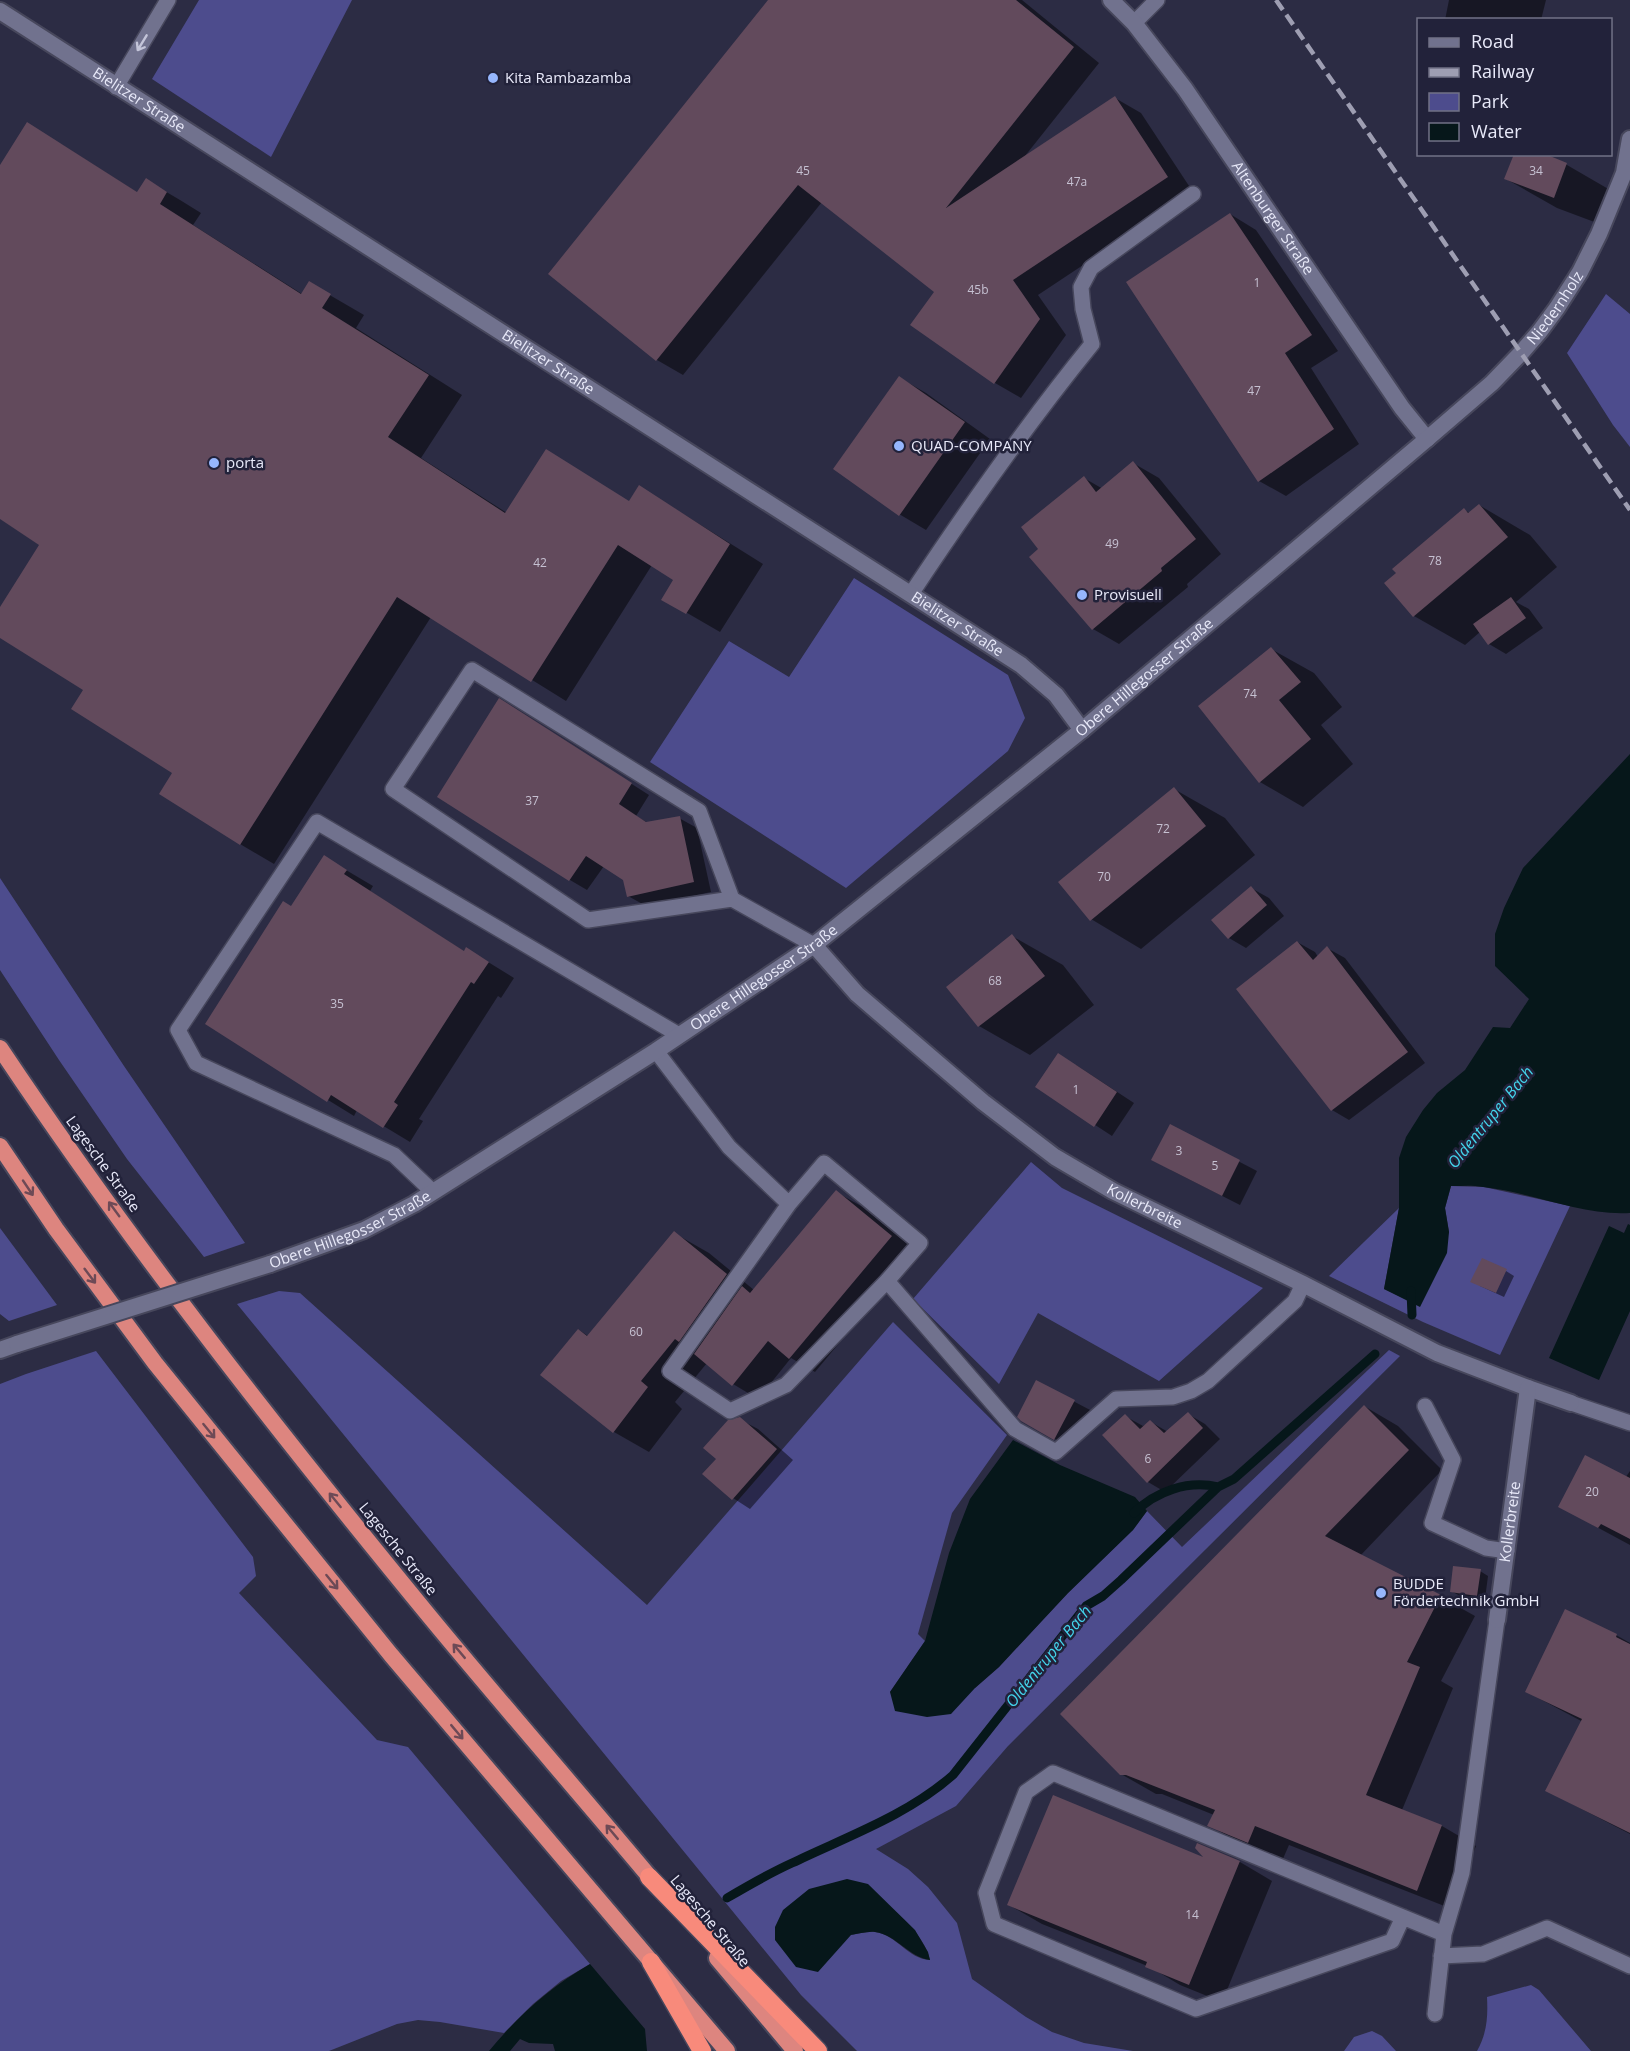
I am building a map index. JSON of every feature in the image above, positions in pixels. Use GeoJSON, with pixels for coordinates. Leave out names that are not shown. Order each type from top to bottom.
{"type":"FeatureCollection","features":[{"type":"Feature","properties":{"kind":"highway","name":"Lagesche Straße"},"geometry":{"type":"LineString","coordinates":[[0,1048],[30,1094],[183,1305],[268,1417],[431,1618],[795,2051]]}},
{"type":"Feature","properties":{"kind":"highway"},"geometry":{"type":"LineString","coordinates":[[0,1146],[56,1229],[155,1363],[391,1655],[727,2051]]}},
{"type":"Feature","properties":{"kind":"highway"},"geometry":{"type":"LineString","coordinates":[[649,1877],[818,2051]]}},
{"type":"Feature","properties":{"kind":"highway"},"geometry":{"type":"LineString","coordinates":[[651,1962],[702,2051]]}},
{"type":"Feature","properties":{"kind":"street","name":"Altenburger Straße"},"geometry":{"type":"LineString","coordinates":[[1111,0],[1134,23],[1185,89],[1402,408],[1427,439]]}},
{"type":"Feature","properties":{"kind":"street","name":"Bielitzer Straße"},"geometry":{"type":"LineString","coordinates":[[0,11],[1021,665],[1056,695],[1082,729]]}},
{"type":"Feature","properties":{"kind":"street","name":"Niedernholz"},"geometry":{"type":"LineString","coordinates":[[1427,439],[1492,383],[1540,331],[1557,308],[1580,272],[1599,234],[1624,172],[1630,139]]}},
{"type":"Feature","properties":{"kind":"street","name":"Obere Hillegosser Straße"},"geometry":{"type":"LineString","coordinates":[[0,1350],[270,1264],[364,1230],[434,1192],[656,1051],[814,945],[1082,729],[1427,439]]}},
{"type":"Feature","properties":{"kind":"street","name":"Kollerbreite"},"geometry":{"type":"LineString","coordinates":[[814,945],[857,994],[983,1102],[1055,1157],[1113,1191],[1437,1353],[1571,1403]]}},
{"type":"Feature","properties":{"kind":"street","name":"Kollerbreite"},"geometry":{"type":"LineString","coordinates":[[1497,1620],[1528,1388]]}},
{"type":"Feature","properties":{"kind":"lane"},"geometry":{"type":"LineString","coordinates":[[116,87],[168,0]]}},
{"type":"Feature","properties":{"kind":"lane"},"geometry":{"type":"LineString","coordinates":[[1134,23],[1157,0]]}},
{"type":"Feature","properties":{"kind":"lane"},"geometry":{"type":"LineString","coordinates":[[910,594],[966,511],[1044,403],[1092,344],[1083,309],[1081,287],[1091,268],[1193,194]]}},
{"type":"Feature","properties":{"kind":"lane"},"geometry":{"type":"LineString","coordinates":[[732,899],[699,812],[472,669],[393,789],[588,920],[732,899],[814,945]]}},
{"type":"Feature","properties":{"kind":"lane"},"geometry":{"type":"LineString","coordinates":[[434,1192],[394,1155],[196,1064],[178,1030],[316,822],[679,1035]]}},
{"type":"Feature","properties":{"kind":"lane"},"geometry":{"type":"LineString","coordinates":[[656,1051],[729,1147],[789,1203]]}},
{"type":"Feature","properties":{"kind":"lane"},"geometry":{"type":"LineString","coordinates":[[824,1163],[920,1243],[887,1281],[786,1384],[730,1411],[670,1371],[789,1203],[824,1163]]}},
{"type":"Feature","properties":{"kind":"lane"},"geometry":{"type":"LineString","coordinates":[[887,1281],[1015,1429],[1056,1452],[1116,1399],[1173,1397],[1191,1391],[1208,1381],[1295,1302],[1303,1284]]}},
{"type":"Feature","properties":{"kind":"lane"},"geometry":{"type":"LineString","coordinates":[[1571,1403],[1630,1423]]}},
{"type":"Feature","properties":{"kind":"lane"},"geometry":{"type":"LineString","coordinates":[[1425,1406],[1453,1460],[1432,1523],[1486,1548],[1507,1551]]}},
{"type":"Feature","properties":{"kind":"lane"},"geometry":{"type":"LineString","coordinates":[[1435,2014],[1444,1934],[1462,1873],[1497,1620]]}},
{"type":"Feature","properties":{"kind":"lane"},"geometry":{"type":"LineString","coordinates":[[1403,1917],[1392,1941],[1196,2009],[994,1924],[986,1893],[1026,1792],[1053,1773],[1403,1917],[1444,1934]]}},
{"type":"Feature","properties":{"kind":"lane"},"geometry":{"type":"LineString","coordinates":[[1441,1956],[1483,1954],[1547,1928],[1630,1966]]}},
{"type":"Feature","properties":{"kind":"green space"},"geometry":{"type":"Polygon","coordinates":[[[199,0],[352,0],[271,157],[152,79],[199,0]]]}},
{"type":"Feature","properties":{"kind":"green space"},"geometry":{"type":"Polygon","coordinates":[[[1606,294],[1630,314],[1630,447],[1613,425],[1567,353],[1606,294]]]}},
{"type":"Feature","properties":{"kind":"green space"},"geometry":{"type":"Polygon","coordinates":[[[854,578],[1008,675],[1025,718],[1008,751],[846,888],[650,762],[729,641],[789,677],[854,578]]]}},
{"type":"Feature","properties":{"kind":"green space"},"geometry":{"type":"Polygon","coordinates":[[[0,878],[124,1066],[245,1243],[204,1257],[127,1159],[59,1060],[0,970],[0,878]]]}},
{"type":"Feature","properties":{"kind":"green space"},"geometry":{"type":"Polygon","coordinates":[[[1031,1162],[1062,1188],[1263,1288],[1159,1381],[1038,1313],[999,1384],[913,1299],[1031,1162]]]}},
{"type":"Feature","properties":{"kind":"green space"},"geometry":{"type":"Polygon","coordinates":[[[1451,1186],[1484,1187],[1570,1206],[1500,1355],[1423,1322],[1329,1276],[1399,1208],[1384,1289],[1420,1306],[1449,1232],[1445,1208],[1451,1186]]]}},
{"type":"Feature","properties":{"kind":"green space"},"geometry":{"type":"Polygon","coordinates":[[[0,1228],[57,1305],[9,1321],[0,1314],[0,1228]]]}},
{"type":"Feature","properties":{"kind":"green space"},"geometry":{"type":"Polygon","coordinates":[[[279,1291],[300,1293],[647,1605],[893,1322],[1007,1435],[952,1513],[918,1634],[925,1641],[890,1692],[975,1688],[999,1667],[1068,1593],[1133,1530],[1147,1511],[1182,1547],[1389,1350],[1400,1356],[1008,1746],[956,1806],[876,1849],[908,1869],[928,1887],[957,1923],[972,1979],[1026,2017],[1052,2032],[1084,2043],[1133,2051],[857,2051],[801,1995],[237,1304],[279,1291]],[[896,1912],[851,1935],[866,1932],[883,1934],[915,1956],[930,1960],[921,1940],[896,1912]]]}},
{"type":"Feature","properties":{"kind":"green space"},"geometry":{"type":"Polygon","coordinates":[[[96,1351],[253,1557],[256,1576],[239,1593],[377,1740],[408,1747],[590,1964],[561,1981],[533,2004],[504,2033],[418,2020],[397,2024],[329,2051],[0,2051],[0,1384],[96,1351]]]}},
{"type":"Feature","properties":{"kind":"green space"},"geometry":{"type":"Polygon","coordinates":[[[1531,1985],[1539,1990],[1591,2051],[1477,2051],[1486,2025],[1487,1997],[1531,1985]]]}},
{"type":"Feature","properties":{"kind":"green space"},"geometry":{"type":"Polygon","coordinates":[[[1372,2031],[1382,2036],[1396,2051],[1344,2051],[1354,2037],[1372,2031]]]}},
{"type":"Feature","properties":{"kind":"water"},"geometry":{"type":"Polygon","coordinates":[[[1630,754],[1630,1213],[1594,1211],[1475,1186],[1451,1186],[1445,1208],[1449,1232],[1447,1253],[1420,1307],[1384,1289],[1399,1208],[1399,1158],[1406,1137],[1437,1093],[1465,1070],[1493,1027],[1510,1028],[1529,999],[1495,966],[1495,934],[1504,908],[1523,868],[1630,754]]]}},
{"type":"Feature","properties":{"kind":"water"},"geometry":{"type":"Polygon","coordinates":[[[1628,1224],[1630,1225],[1630,1311],[1599,1380],[1549,1358],[1609,1226],[1624,1233],[1628,1224]]]}},
{"type":"Feature","properties":{"kind":"water"},"geometry":{"type":"Polygon","coordinates":[[[1013,1440],[1060,1465],[1135,1497],[1147,1511],[1133,1530],[1068,1593],[999,1667],[951,1714],[927,1717],[895,1711],[890,1692],[925,1641],[949,1553],[970,1499],[1013,1440]]]}},
{"type":"Feature","properties":{"kind":"water"},"geometry":{"type":"Polygon","coordinates":[[[847,1879],[868,1884],[915,1930],[930,1960],[915,1955],[890,1937],[869,1932],[851,1935],[818,1972],[796,1967],[775,1940],[775,1927],[783,1910],[809,1889],[847,1879]]]}},
{"type":"Feature","properties":{"kind":"water"},"geometry":{"type":"Polygon","coordinates":[[[590,1964],[645,2029],[647,2051],[555,2051],[553,2044],[529,2043],[520,2039],[510,2051],[489,2051],[535,2003],[590,1964]]]}},
{"type":"Feature","properties":{"kind":"building"},"geometry":{"type":"Polygon","coordinates":[[[768,0],[1016,0],[1074,47],[946,208],[1115,96],[1168,177],[1013,280],[1040,319],[994,384],[910,325],[934,292],[798,185],[656,361],[548,274],[768,0]]]}},
{"type":"Feature","properties":{"kind":"building","name":"porta"},"geometry":{"type":"Polygon","coordinates":[[[27,122],[137,192],[146,178],[167,192],[160,204],[301,294],[309,281],[331,294],[322,308],[429,375],[388,437],[505,513],[546,449],[629,501],[639,485],[730,544],[686,614],[661,600],[673,580],[618,545],[531,682],[397,597],[240,845],[159,794],[172,773],[71,709],[83,690],[0,638],[0,607],[39,545],[0,519],[0,165],[27,122]]]}},
{"type":"Feature","properties":{"kind":"building"},"geometry":{"type":"Polygon","coordinates":[[[1513,156],[1550,156],[1567,163],[1554,198],[1504,179],[1513,156]]]}},
{"type":"Feature","properties":{"kind":"building"},"geometry":{"type":"Polygon","coordinates":[[[1230,213],[1312,335],[1285,353],[1334,429],[1258,482],[1126,282],[1230,213]]]}},
{"type":"Feature","properties":{"kind":"building","name":"QUAD-COMPANY"},"geometry":{"type":"Polygon","coordinates":[[[899,376],[965,422],[899,516],[833,469],[899,376]]]}},
{"type":"Feature","properties":{"kind":"building"},"geometry":{"type":"Polygon","coordinates":[[[1133,461],[1196,539],[1092,630],[1029,557],[1038,549],[1021,527],[1084,476],[1096,492],[1133,461]]]}},
{"type":"Feature","properties":{"kind":"building"},"geometry":{"type":"Polygon","coordinates":[[[1479,504],[1508,537],[1413,617],[1384,583],[1396,573],[1392,569],[1464,508],[1468,513],[1479,504]]]}},
{"type":"Feature","properties":{"kind":"building"},"geometry":{"type":"Polygon","coordinates":[[[1511,597],[1526,618],[1488,645],[1473,624],[1511,597]]]}},
{"type":"Feature","properties":{"kind":"building"},"geometry":{"type":"Polygon","coordinates":[[[1271,647],[1301,682],[1279,700],[1311,739],[1259,783],[1198,706],[1271,647]]]}},
{"type":"Feature","properties":{"kind":"building"},"geometry":{"type":"Polygon","coordinates":[[[499,698],[632,783],[619,804],[646,822],[680,816],[694,882],[627,897],[623,880],[586,856],[569,881],[437,797],[499,698]]]}},
{"type":"Feature","properties":{"kind":"building"},"geometry":{"type":"Polygon","coordinates":[[[1174,787],[1206,826],[1090,921],[1058,882],[1174,787]]]}},
{"type":"Feature","properties":{"kind":"building"},"geometry":{"type":"Polygon","coordinates":[[[324,855],[347,870],[344,874],[464,951],[466,947],[489,962],[474,984],[471,982],[394,1102],[398,1105],[383,1128],[331,1095],[327,1102],[205,1024],[283,901],[291,906],[324,855]]]}},
{"type":"Feature","properties":{"kind":"building"},"geometry":{"type":"Polygon","coordinates":[[[1251,886],[1267,905],[1228,939],[1211,920],[1251,886]]]}},
{"type":"Feature","properties":{"kind":"building"},"geometry":{"type":"Polygon","coordinates":[[[1012,934],[1045,976],[978,1027],[946,987],[1012,934]]]}},
{"type":"Feature","properties":{"kind":"building"},"geometry":{"type":"Polygon","coordinates":[[[1297,941],[1313,960],[1327,946],[1408,1052],[1331,1111],[1236,989],[1297,941]]]}},
{"type":"Feature","properties":{"kind":"building"},"geometry":{"type":"Polygon","coordinates":[[[1058,1053],[1117,1092],[1094,1127],[1035,1087],[1058,1053]]]}},
{"type":"Feature","properties":{"kind":"building"},"geometry":{"type":"Polygon","coordinates":[[[1170,1124],[1240,1160],[1222,1196],[1151,1160],[1170,1124]]]}},
{"type":"Feature","properties":{"kind":"building"},"geometry":{"type":"Polygon","coordinates":[[[836,1190],[892,1236],[789,1359],[768,1341],[732,1386],[694,1354],[742,1286],[750,1293],[836,1190]]]}},
{"type":"Feature","properties":{"kind":"building"},"geometry":{"type":"Polygon","coordinates":[[[674,1231],[727,1274],[679,1342],[675,1339],[641,1381],[648,1387],[613,1433],[540,1375],[578,1329],[587,1336],[674,1231]]]}},
{"type":"Feature","properties":{"kind":"building"},"geometry":{"type":"Polygon","coordinates":[[[1482,1258],[1507,1269],[1496,1293],[1470,1282],[1482,1258]]]}},
{"type":"Feature","properties":{"kind":"building"},"geometry":{"type":"Polygon","coordinates":[[[1036,1380],[1075,1400],[1054,1440],[1017,1417],[1036,1380]]]}},
{"type":"Feature","properties":{"kind":"building"},"geometry":{"type":"Polygon","coordinates":[[[1364,1405],[1409,1450],[1325,1536],[1441,1595],[1407,1662],[1420,1667],[1366,1795],[1442,1825],[1417,1891],[1255,1826],[1248,1843],[1207,1826],[1215,1810],[1126,1775],[1120,1775],[1060,1714],[1364,1405]]]}},
{"type":"Feature","properties":{"kind":"building"},"geometry":{"type":"Polygon","coordinates":[[[1188,1412],[1203,1428],[1147,1483],[1102,1435],[1125,1414],[1140,1429],[1150,1420],[1164,1433],[1188,1412]]]}},
{"type":"Feature","properties":{"kind":"building"},"geometry":{"type":"Polygon","coordinates":[[[740,1417],[777,1449],[732,1500],[702,1474],[716,1459],[703,1448],[728,1420],[740,1417]]]}},
{"type":"Feature","properties":{"kind":"building"},"geometry":{"type":"Polygon","coordinates":[[[1585,1455],[1630,1478],[1630,1539],[1601,1524],[1598,1528],[1558,1507],[1585,1455]]]}},
{"type":"Feature","properties":{"kind":"building"},"geometry":{"type":"Polygon","coordinates":[[[1453,1566],[1481,1569],[1477,1596],[1450,1592],[1453,1566]]]}},
{"type":"Feature","properties":{"kind":"building"},"geometry":{"type":"Polygon","coordinates":[[[1565,1609],[1617,1634],[1616,1637],[1630,1644],[1630,1833],[1545,1791],[1582,1719],[1525,1692],[1565,1609]]]}},
{"type":"Feature","properties":{"kind":"building"},"geometry":{"type":"Polygon","coordinates":[[[1053,1795],[1203,1857],[1195,1848],[1197,1843],[1240,1861],[1189,1985],[1145,1967],[1147,1962],[1007,1905],[1053,1795]]]}},
{"type":"Feature","properties":{"kind":"waterway","name":"Oldentruper Bach"},"geometry":{"type":"LineString","coordinates":[[1411,1291],[1412,1315]]}},
{"type":"Feature","properties":{"kind":"waterway","name":"Oldentruper Bach"},"geometry":{"type":"LineString","coordinates":[[727,1898],[776,1871],[897,1814],[953,1775],[1086,1606],[1103,1596],[1218,1487],[1234,1479],[1375,1354]]}},
{"type":"Feature","properties":{"kind":"waterway"},"geometry":{"type":"LineString","coordinates":[[1134,1513],[1152,1499],[1173,1489],[1195,1485],[1218,1487]]}},
{"type":"Feature","properties":{"kind":"railway"},"geometry":{"type":"LineString","coordinates":[[1276,0],[1630,510]]}},
{"type":"Feature","properties":{"kind":"place","name":"Kita Rambazamba"},"geometry":{"type":"Point","coordinates":[493,78]}},
{"type":"Feature","properties":{"kind":"place","name":"QUAD-COMPANY"},"geometry":{"type":"Point","coordinates":[899,446]}},
{"type":"Feature","properties":{"kind":"place","name":"porta"},"geometry":{"type":"Point","coordinates":[214,463]}},
{"type":"Feature","properties":{"kind":"place","name":"Provisuell"},"geometry":{"type":"Point","coordinates":[1082,595]}},
{"type":"Feature","properties":{"kind":"place","name":"BUDDE Fördertechnik GmbH"},"geometry":{"type":"Point","coordinates":[1381,1593]}}]}
